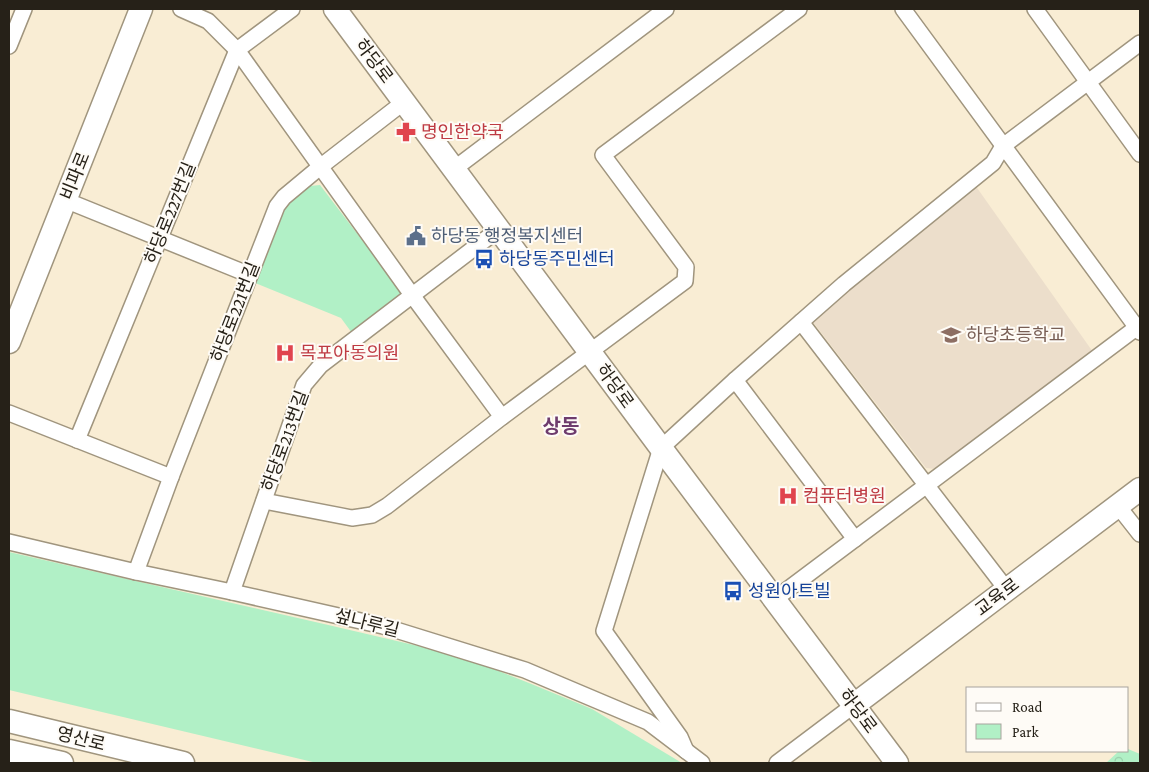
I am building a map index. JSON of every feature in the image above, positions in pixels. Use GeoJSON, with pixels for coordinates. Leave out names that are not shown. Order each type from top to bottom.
{"type":"FeatureCollection","features":[{"type":"Feature","properties":{"kind":"street"},"geometry":{"type":"LineString","coordinates":[[9,46],[24,9]]}},
{"type":"Feature","properties":{"kind":"street","name":"비파로"},"geometry":{"type":"LineString","coordinates":[[9,342],[142,9]]}},
{"type":"Feature","properties":{"kind":"street"},"geometry":{"type":"LineString","coordinates":[[181,9],[208,20],[237,50],[412,295],[502,417]]}},
{"type":"Feature","properties":{"kind":"street"},"geometry":{"type":"LineString","coordinates":[[237,50],[292,9]]}},
{"type":"Feature","properties":{"kind":"street","name":"하당로"},"geometry":{"type":"LineString","coordinates":[[335,9],[897,763]]}},
{"type":"Feature","properties":{"kind":"street"},"geometry":{"type":"LineString","coordinates":[[454,169],[666,9]]}},
{"type":"Feature","properties":{"kind":"street"},"geometry":{"type":"LineString","coordinates":[[264,501],[352,518],[372,515],[387,506],[502,417],[685,281],[686,267],[603,154],[798,9]]}},
{"type":"Feature","properties":{"kind":"street"},"geometry":{"type":"LineString","coordinates":[[775,599],[1139,328],[903,9]]}},
{"type":"Feature","properties":{"kind":"street"},"geometry":{"type":"LineString","coordinates":[[1035,9],[1140,154]]}},
{"type":"Feature","properties":{"kind":"street"},"geometry":{"type":"LineString","coordinates":[[686,751],[680,737],[604,631],[661,448],[735,380],[852,278],[993,163],[1003,146],[1140,43]]}},
{"type":"Feature","properties":{"kind":"street","name":"하당로227번길"},"geometry":{"type":"LineString","coordinates":[[77,440],[237,50]]}},
{"type":"Feature","properties":{"kind":"street","name":"하당로221번길"},"geometry":{"type":"LineString","coordinates":[[136,572],[171,476],[277,206],[284,196],[404,102]]}},
{"type":"Feature","properties":{"kind":"street"},"geometry":{"type":"LineString","coordinates":[[66,200],[250,274]]}},
{"type":"Feature","properties":{"kind":"street","name":"하당로213번길"},"geometry":{"type":"LineString","coordinates":[[232,592],[304,385],[321,364],[499,229]]}},
{"type":"Feature","properties":{"kind":"street"},"geometry":{"type":"LineString","coordinates":[[801,322],[1007,590]]}},
{"type":"Feature","properties":{"kind":"street"},"geometry":{"type":"LineString","coordinates":[[735,380],[855,539]]}},
{"type":"Feature","properties":{"kind":"street"},"geometry":{"type":"LineString","coordinates":[[9,413],[171,476]]}},
{"type":"Feature","properties":{"kind":"street","name":"교육로"},"geometry":{"type":"LineString","coordinates":[[854,705],[1140,489]]}},
{"type":"Feature","properties":{"kind":"street"},"geometry":{"type":"LineString","coordinates":[[1118,506],[1140,534]]}},
{"type":"Feature","properties":{"kind":"street","name":"섶나루길"},"geometry":{"type":"LineString","coordinates":[[9,542],[383,626],[525,670],[648,722],[702,763]]}},
{"type":"Feature","properties":{"kind":"street"},"geometry":{"type":"LineString","coordinates":[[777,763],[854,705]]}},
{"type":"Feature","properties":{"kind":"street","name":"영산로"},"geometry":{"type":"LineString","coordinates":[[9,721],[183,763]]}},
{"type":"Feature","properties":{"kind":"street","name":"영산로"},"geometry":{"type":"LineString","coordinates":[[9,750],[62,763]]}},
{"type":"Feature","properties":{"kind":"shaded area","name":"하당초등학교"},"geometry":{"type":"Polygon","coordinates":[[[975,185],[1093,352],[935,469],[926,468],[809,317],[975,185]]]}},
{"type":"Feature","properties":{"kind":"green space"},"geometry":{"type":"Polygon","coordinates":[[[320,185],[401,291],[402,297],[352,333],[341,318],[253,282],[286,204],[310,186],[320,185]]]}},
{"type":"Feature","properties":{"kind":"green space"},"geometry":{"type":"Polygon","coordinates":[[[9,552],[414,645],[471,660],[592,709],[682,763],[317,763],[9,690],[9,552]]]}},
{"type":"Feature","properties":{"kind":"green space"},"geometry":{"type":"Polygon","coordinates":[[[1129,749],[1140,754],[1140,763],[1106,763],[1118,752],[1129,752],[1129,749]]]}},
{"type":"Feature","properties":{"kind":"place","name":"명인한약국"},"geometry":{"type":"Point","coordinates":[406,132]}},
{"type":"Feature","properties":{"kind":"place","name":"하당동 행정복지센터"},"geometry":{"type":"Point","coordinates":[416,236]}},
{"type":"Feature","properties":{"kind":"place","name":"하당동주민센터"},"geometry":{"type":"Point","coordinates":[484,259]}},
{"type":"Feature","properties":{"kind":"place","name":"하당초등학교"},"geometry":{"type":"Point","coordinates":[951,335]}},
{"type":"Feature","properties":{"kind":"place","name":"목포아동의원"},"geometry":{"type":"Point","coordinates":[285,353]}},
{"type":"Feature","properties":{"kind":"place","name":"컴퓨터병원"},"geometry":{"type":"Point","coordinates":[788,496]}},
{"type":"Feature","properties":{"kind":"place","name":"성원아트빌"},"geometry":{"type":"Point","coordinates":[733,591]}},
{"type":"Feature","properties":{"kind":"district","name":"상동"},"geometry":{"type":"Point","coordinates":[561,426]}}]}
